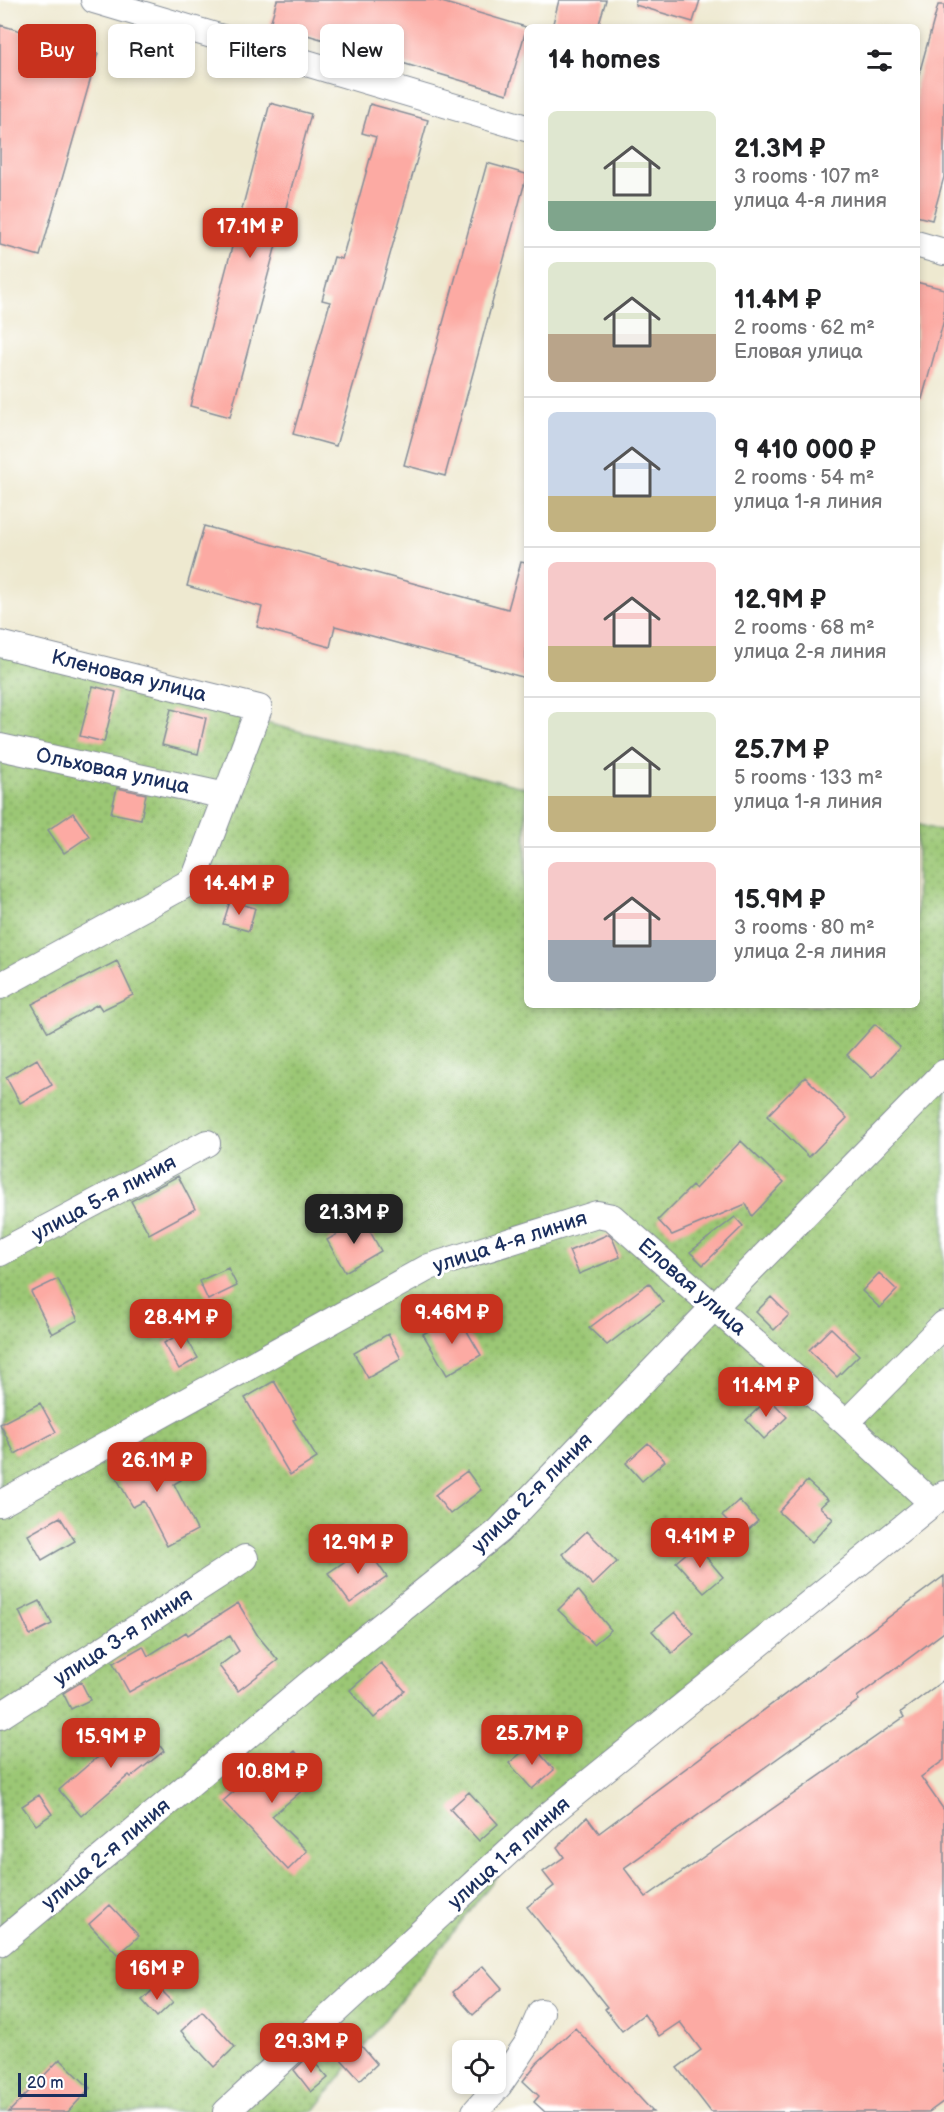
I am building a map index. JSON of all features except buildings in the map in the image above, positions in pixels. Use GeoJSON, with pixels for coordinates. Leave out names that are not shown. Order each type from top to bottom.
{"type":"FeatureCollection","features":[{"type":"Feature","properties":{"kind":"street"},"geometry":{"type":"LineString","coordinates":[[94,0],[524,127]]}},
{"type":"Feature","properties":{"kind":"street"},"geometry":{"type":"LineString","coordinates":[[920,244],[944,252]]}},
{"type":"Feature","properties":{"kind":"street","name":"Кленовая улица"},"geometry":{"type":"LineString","coordinates":[[0,644],[259,708],[226,796]]}},
{"type":"Feature","properties":{"kind":"street","name":"Ольховая улица"},"geometry":{"type":"LineString","coordinates":[[0,747],[226,796]]}},
{"type":"Feature","properties":{"kind":"street"},"geometry":{"type":"LineString","coordinates":[[0,986],[194,880],[226,796]]}},
{"type":"Feature","properties":{"kind":"street","name":"улица 2-я линия"},"geometry":{"type":"LineString","coordinates":[[0,1944],[308,1685],[499,1531],[714,1307],[944,1073]]}},
{"type":"Feature","properties":{"kind":"street","name":"улица 5-я линия"},"geometry":{"type":"LineString","coordinates":[[0,1253],[207,1143]]}},
{"type":"Feature","properties":{"kind":"street","name":"улица 4-я линия"},"geometry":{"type":"LineString","coordinates":[[0,1504],[429,1267],[597,1214],[612,1217]]}},
{"type":"Feature","properties":{"kind":"street","name":"Еловая улица"},"geometry":{"type":"LineString","coordinates":[[612,1217],[846,1422],[938,1499]]}},
{"type":"Feature","properties":{"kind":"street"},"geometry":{"type":"LineString","coordinates":[[846,1422],[944,1324]]}},
{"type":"Feature","properties":{"kind":"street","name":"улица 1-я линия"},"geometry":{"type":"LineString","coordinates":[[226,2112],[545,1818],[938,1499]]}},
{"type":"Feature","properties":{"kind":"street","name":"улица 3-я линия"},"geometry":{"type":"LineString","coordinates":[[0,1716],[245,1558]]}},
{"type":"Feature","properties":{"kind":"street"},"geometry":{"type":"LineString","coordinates":[[475,2112],[498,2085],[527,2044],[541,2012]]}},
{"type":"Feature","properties":{"kind":"green space"},"geometry":{"type":"Polygon","coordinates":[[[0,651],[218,711],[524,788],[524,1008],[920,1008],[920,825],[944,832],[944,1504],[553,1804],[313,2112],[0,2112],[0,651]]]}}]}
